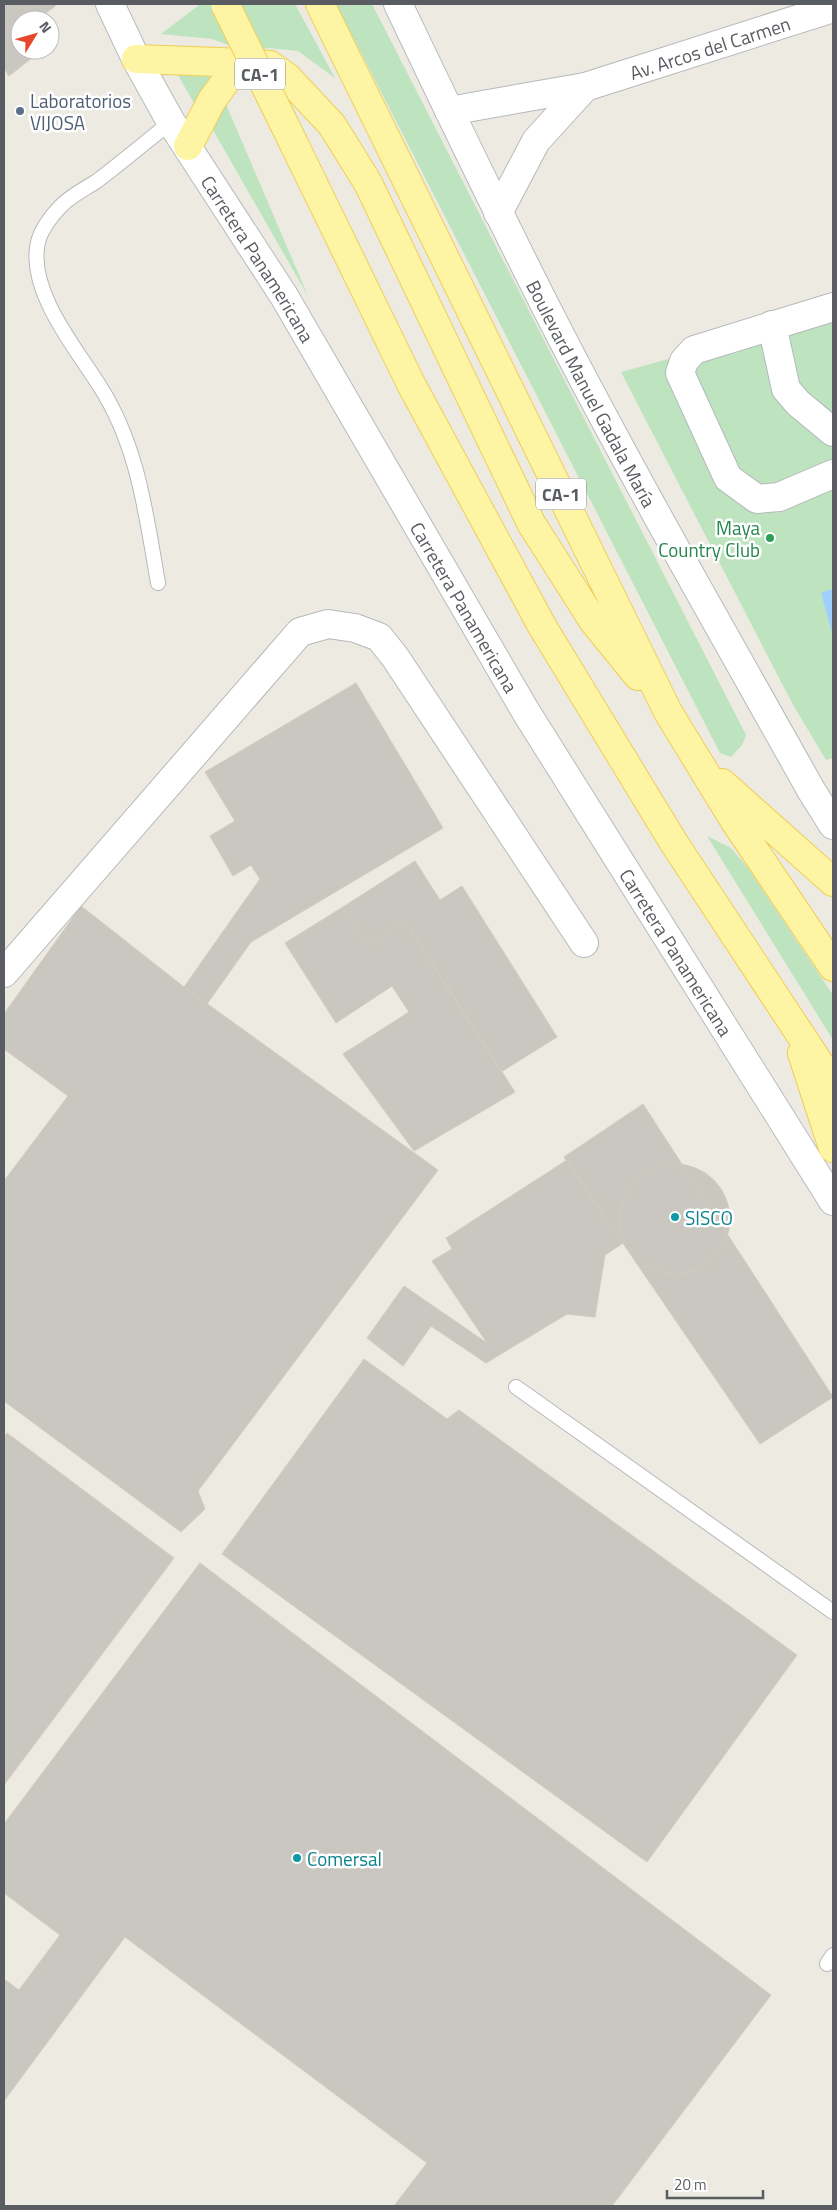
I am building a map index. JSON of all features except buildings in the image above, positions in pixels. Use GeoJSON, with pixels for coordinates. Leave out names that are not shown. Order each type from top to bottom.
{"type":"FeatureCollection","features":[{"type":"Feature","properties":{"kind":"main road","name":"CA-1"},"geometry":{"type":"LineString","coordinates":[[226,4],[410,384],[542,626],[674,843],[789,1014],[833,1084]]}},
{"type":"Feature","properties":{"kind":"main road","name":"CA-1"},"geometry":{"type":"LineString","coordinates":[[320,4],[668,712],[740,828],[833,967]]}},
{"type":"Feature","properties":{"kind":"main road"},"geometry":{"type":"LineString","coordinates":[[136,59],[270,65],[287,77],[332,125],[368,182],[531,523],[594,622],[668,712]]}},
{"type":"Feature","properties":{"kind":"main road"},"geometry":{"type":"LineString","coordinates":[[188,146],[212,100],[228,78],[246,63]]}},
{"type":"Feature","properties":{"kind":"main road"},"geometry":{"type":"LineString","coordinates":[[701,764],[833,882]]}},
{"type":"Feature","properties":{"kind":"main road"},"geometry":{"type":"LineString","coordinates":[[789,1014],[833,1148]]}},
{"type":"Feature","properties":{"kind":"street","name":"Carretera Panamericana"},"geometry":{"type":"LineString","coordinates":[[110,4],[136,59],[171,122],[284,296],[526,712],[833,1201]]}},
{"type":"Feature","properties":{"kind":"street","name":"Boulevard Manuel Gadala María"},"geometry":{"type":"LineString","coordinates":[[398,4],[498,212],[568,350],[654,510],[811,790],[833,825]]}},
{"type":"Feature","properties":{"kind":"street"},"geometry":{"type":"LineString","coordinates":[[832,4],[833,8]]}},
{"type":"Feature","properties":{"kind":"street","name":"Av. Arcos del Carmen"},"geometry":{"type":"LineString","coordinates":[[449,111],[585,87],[833,8]]}},
{"type":"Feature","properties":{"kind":"street"},"geometry":{"type":"LineString","coordinates":[[498,212],[536,141],[585,87]]}},
{"type":"Feature","properties":{"kind":"street"},"geometry":{"type":"LineString","coordinates":[[833,307],[694,350],[684,361],[680,373],[728,478],[757,499],[779,497],[833,474]]}},
{"type":"Feature","properties":{"kind":"street"},"geometry":{"type":"LineString","coordinates":[[772,325],[786,388],[798,403],[833,432]]}},
{"type":"Feature","properties":{"kind":"street"},"geometry":{"type":"LineString","coordinates":[[4,973],[300,632],[328,624],[355,628],[379,637],[395,657],[584,943]]}},
{"type":"Feature","properties":{"kind":"lane"},"geometry":{"type":"LineString","coordinates":[[158,583],[140,485],[131,450],[101,387],[54,316],[42,286],[37,261],[38,242],[50,218],[62,205],[97,181],[171,122]]}},
{"type":"Feature","properties":{"kind":"lane"},"geometry":{"type":"LineString","coordinates":[[516,1386],[833,1612]]}},
{"type":"Feature","properties":{"kind":"green space"},"geometry":{"type":"Polygon","coordinates":[[[295,4],[335,78],[298,51],[269,48],[243,50],[212,39],[161,34],[199,5],[295,4]]]}},
{"type":"Feature","properties":{"kind":"green space"},"geometry":{"type":"Polygon","coordinates":[[[336,4],[372,4],[746,735],[742,745],[731,757],[720,753],[336,4]]]}},
{"type":"Feature","properties":{"kind":"green space"},"geometry":{"type":"Polygon","coordinates":[[[222,71],[195,105],[178,75],[222,71]]]}},
{"type":"Feature","properties":{"kind":"green space"},"geometry":{"type":"Polygon","coordinates":[[[225,102],[308,296],[213,130],[225,102]]]}},
{"type":"Feature","properties":{"kind":"green space","name":"Maya Country Club"},"geometry":{"type":"Polygon","coordinates":[[[833,314],[833,758],[826,760],[792,703],[621,372],[833,314]]]}},
{"type":"Feature","properties":{"kind":"green space"},"geometry":{"type":"Polygon","coordinates":[[[707,836],[731,848],[748,868],[833,995],[833,1040],[707,836]]]}},
{"type":"Feature","properties":{"kind":"water"},"geometry":{"type":"Polygon","coordinates":[[[833,589],[833,636],[821,593],[833,589]]]}},
{"type":"Feature","properties":{"kind":"place","name":"Laboratorios VIJOSA"},"geometry":{"type":"Point","coordinates":[20,111]}},
{"type":"Feature","properties":{"kind":"place","name":"Maya Country Club"},"geometry":{"type":"Point","coordinates":[770,538]}},
{"type":"Feature","properties":{"kind":"place","name":"SISCO"},"geometry":{"type":"Point","coordinates":[675,1217]}},
{"type":"Feature","properties":{"kind":"place","name":"Comersal"},"geometry":{"type":"Point","coordinates":[297,1858]}}]}
